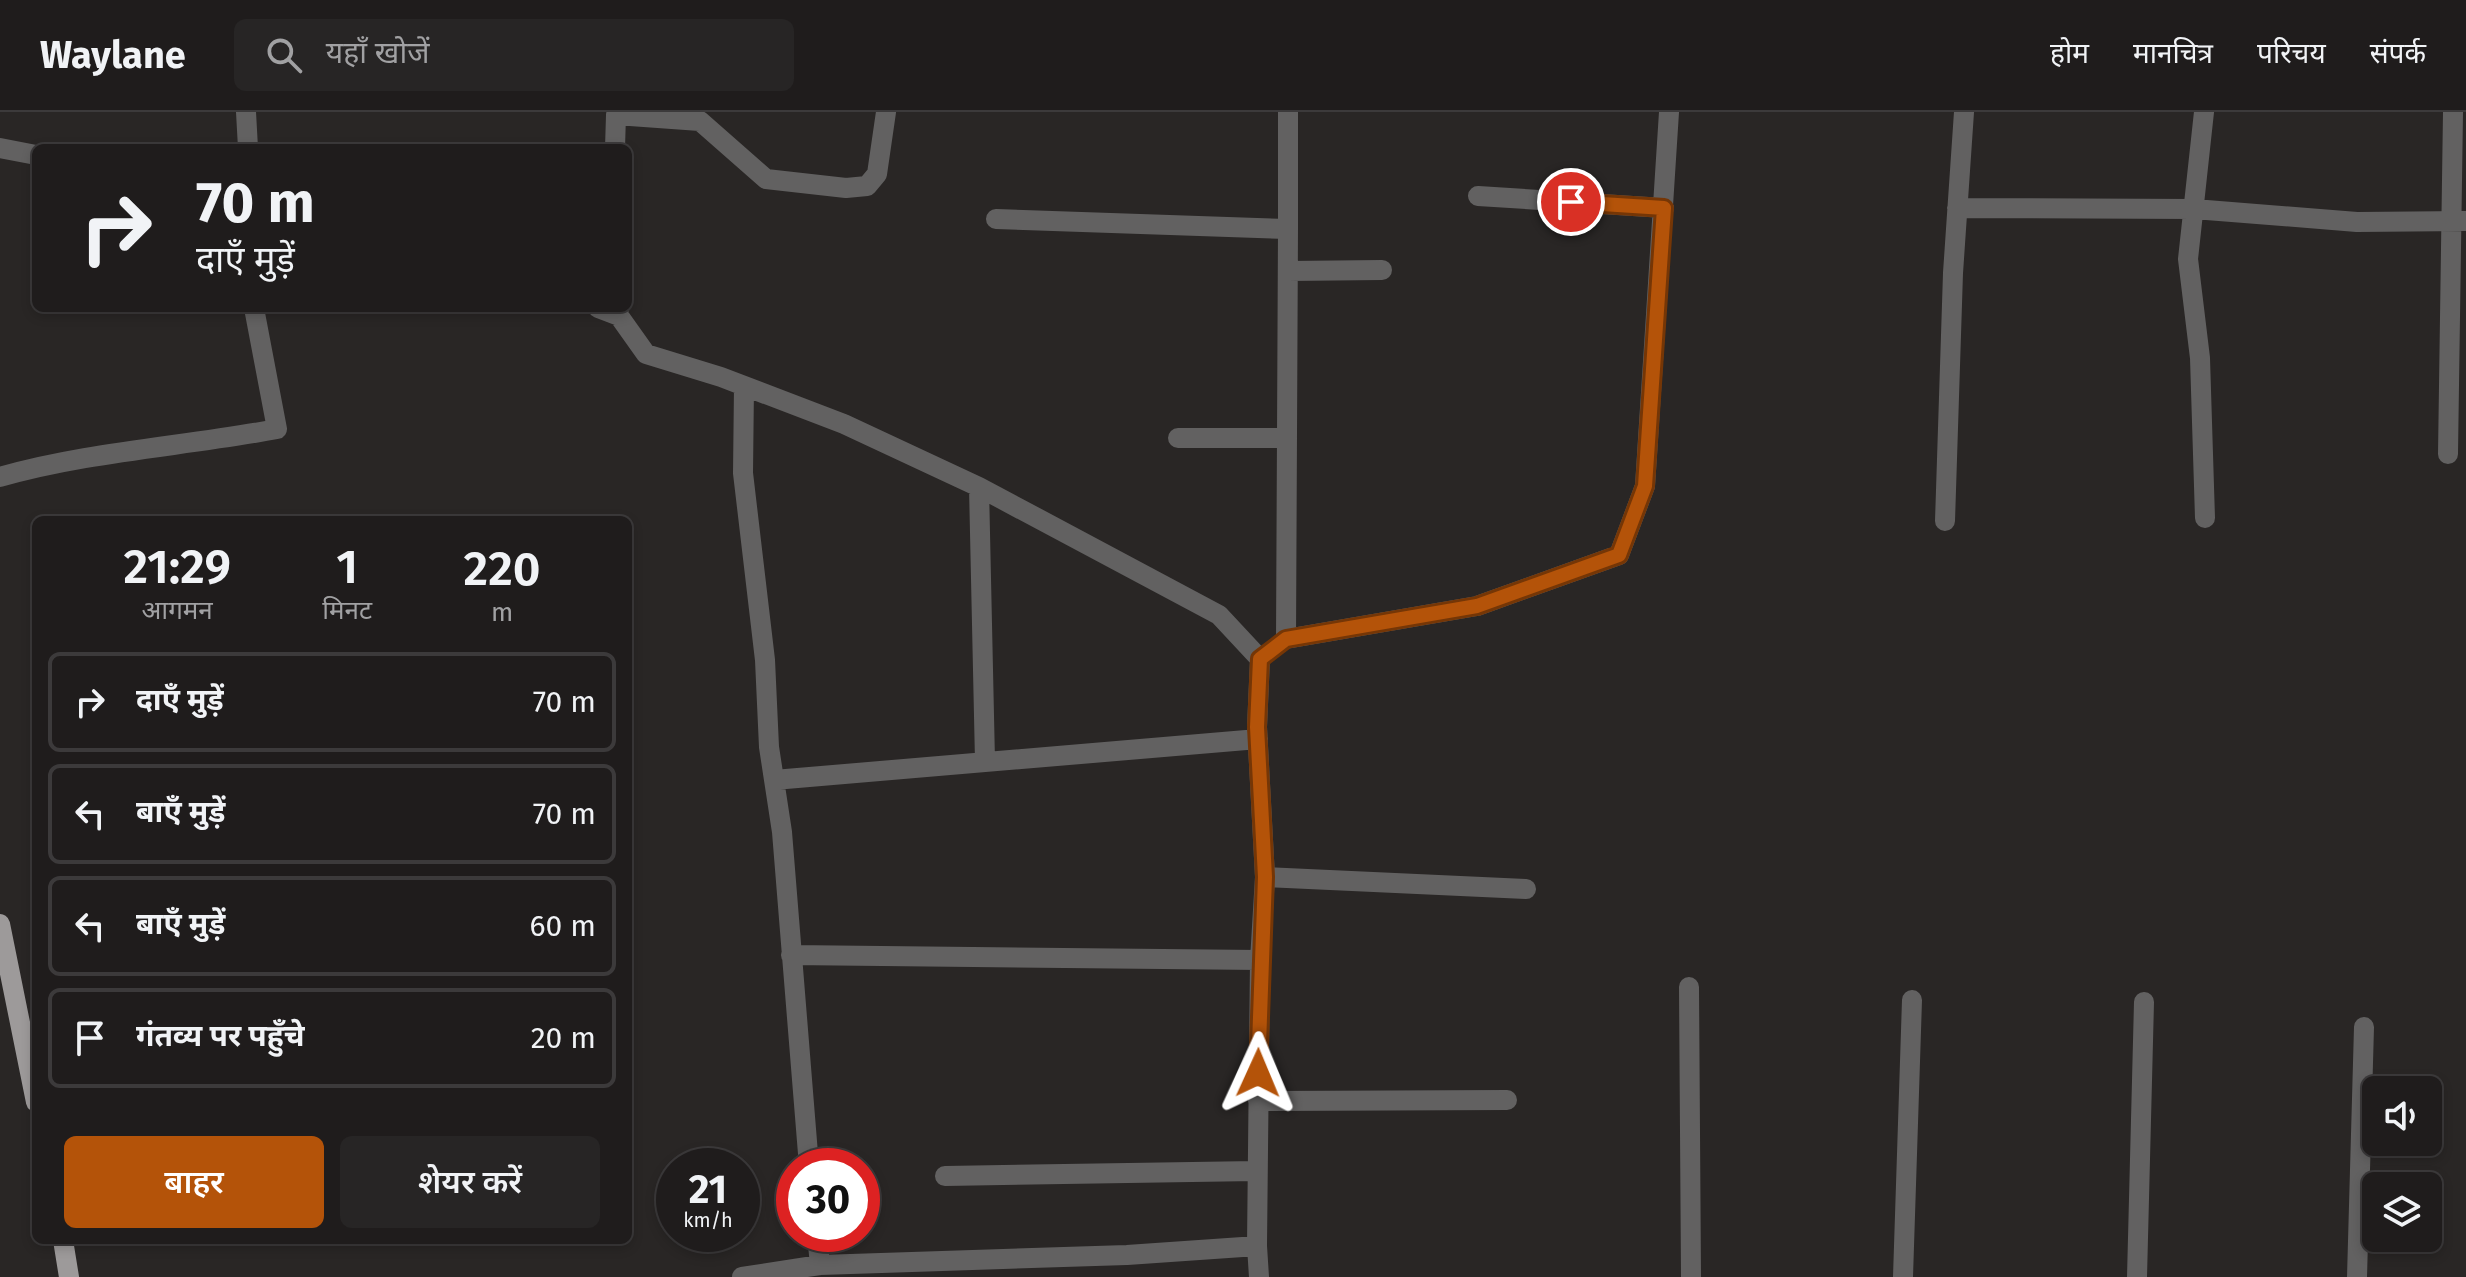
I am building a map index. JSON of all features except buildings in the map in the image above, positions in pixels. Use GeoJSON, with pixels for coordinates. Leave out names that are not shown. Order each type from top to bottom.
{"type":"FeatureCollection","features":[{"type":"Feature","properties":{"kind":"main road"},"geometry":{"type":"LineString","coordinates":[[0,924],[32,1082]]}},
{"type":"Feature","properties":{"kind":"main road"},"geometry":{"type":"LineString","coordinates":[[64,1244],[69,1277]]}},
{"type":"Feature","properties":{"kind":"street"},"geometry":{"type":"LineString","coordinates":[[246,112],[248,144]]}},
{"type":"Feature","properties":{"kind":"street"},"geometry":{"type":"LineString","coordinates":[[615,144],[616,115],[700,121],[766,179],[846,188],[867,186],[877,174],[886,112]]}},
{"type":"Feature","properties":{"kind":"street"},"geometry":{"type":"LineString","coordinates":[[1286,639],[1288,112]]}},
{"type":"Feature","properties":{"kind":"street"},"geometry":{"type":"LineString","coordinates":[[1260,659],[1286,639],[1477,606],[1619,555],[1645,486],[1669,112]]}},
{"type":"Feature","properties":{"kind":"street"},"geometry":{"type":"LineString","coordinates":[[1945,521],[1957,208],[1964,112]]}},
{"type":"Feature","properties":{"kind":"street"},"geometry":{"type":"LineString","coordinates":[[2204,112],[2188,259],[2200,358],[2205,518]]}},
{"type":"Feature","properties":{"kind":"street"},"geometry":{"type":"LineString","coordinates":[[2448,454],[2458,220],[2453,112]]}},
{"type":"Feature","properties":{"kind":"street"},"geometry":{"type":"LineString","coordinates":[[0,148],[32,154]]}},
{"type":"Feature","properties":{"kind":"street"},"geometry":{"type":"LineString","coordinates":[[1478,196],[1664,208]]}},
{"type":"Feature","properties":{"kind":"street"},"geometry":{"type":"LineString","coordinates":[[1957,208],[2194,209],[2357,222],[2458,220]]}},
{"type":"Feature","properties":{"kind":"street"},"geometry":{"type":"LineString","coordinates":[[996,219],[1288,229]]}},
{"type":"Feature","properties":{"kind":"street"},"geometry":{"type":"LineString","coordinates":[[1288,271],[1382,270]]}},
{"type":"Feature","properties":{"kind":"street"},"geometry":{"type":"LineString","coordinates":[[0,477],[87,459],[197,445],[277,429],[255,312]]}},
{"type":"Feature","properties":{"kind":"street"},"geometry":{"type":"LineString","coordinates":[[618,312],[646,354],[744,386],[844,424],[979,487],[1219,615],[1260,659],[1258,739],[1265,877],[1260,960],[1256,1171],[1259,1277]]}},
{"type":"Feature","properties":{"kind":"street"},"geometry":{"type":"LineString","coordinates":[[744,386],[743,473],[765,660],[769,747],[782,832],[807,1148]]}},
{"type":"Feature","properties":{"kind":"street"},"geometry":{"type":"LineString","coordinates":[[1178,438],[1287,438]]}},
{"type":"Feature","properties":{"kind":"street"},"geometry":{"type":"LineString","coordinates":[[979,487],[985,761]]}},
{"type":"Feature","properties":{"kind":"street"},"geometry":{"type":"LineString","coordinates":[[774,780],[1258,739]]}},
{"type":"Feature","properties":{"kind":"street"},"geometry":{"type":"LineString","coordinates":[[1265,877],[1526,889]]}},
{"type":"Feature","properties":{"kind":"street"},"geometry":{"type":"LineString","coordinates":[[791,955],[1260,960]]}},
{"type":"Feature","properties":{"kind":"street"},"geometry":{"type":"LineString","coordinates":[[1689,987],[1691,1277]]}},
{"type":"Feature","properties":{"kind":"street"},"geometry":{"type":"LineString","coordinates":[[1903,1277],[1912,1000]]}},
{"type":"Feature","properties":{"kind":"street"},"geometry":{"type":"LineString","coordinates":[[2137,1277],[2144,1002]]}},
{"type":"Feature","properties":{"kind":"street"},"geometry":{"type":"LineString","coordinates":[[2357,1277],[2364,1027]]}},
{"type":"Feature","properties":{"kind":"street"},"geometry":{"type":"LineString","coordinates":[[1258,1101],[1507,1100]]}},
{"type":"Feature","properties":{"kind":"street"},"geometry":{"type":"LineString","coordinates":[[945,1176],[1256,1171]]}},
{"type":"Feature","properties":{"kind":"street"},"geometry":{"type":"LineString","coordinates":[[742,1277],[820,1265],[1127,1255],[1257,1246]]}},
{"type":"Feature","properties":{"kind":"street"},"geometry":{"type":"LineString","coordinates":[[819,1252],[820,1265]]}},
{"type":"Feature","properties":{"kind":"route"},"geometry":{"type":"LineString","coordinates":[[1258,1073],[1265,877],[1257,727],[1260,659],[1286,639],[1477,606],[1619,555],[1645,486],[1664,208],[1571,202]]}}]}
